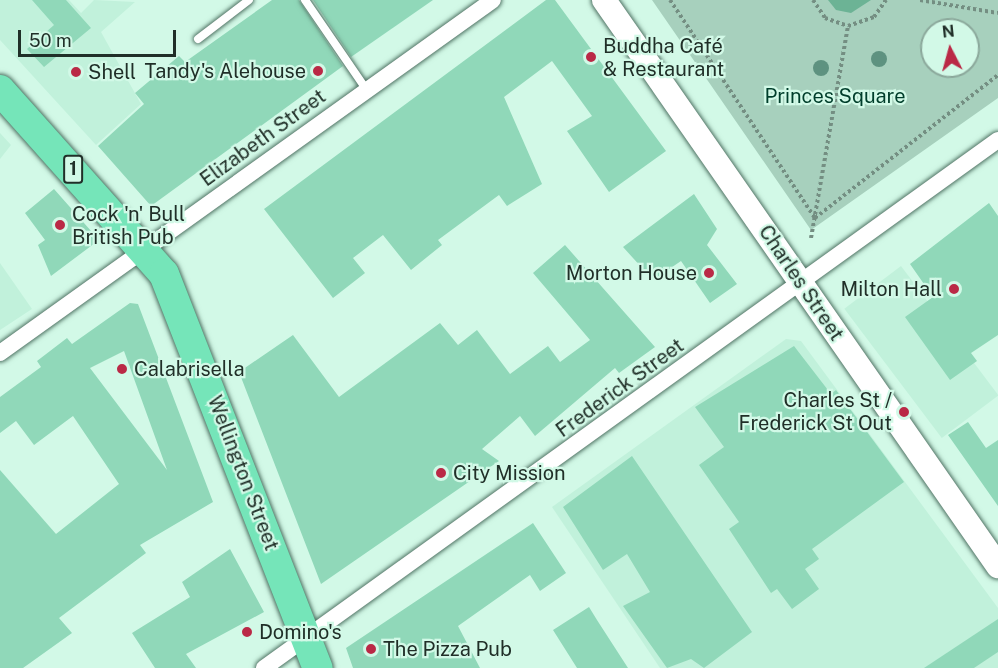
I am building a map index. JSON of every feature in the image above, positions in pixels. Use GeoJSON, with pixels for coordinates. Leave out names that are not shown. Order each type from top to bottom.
{"type":"FeatureCollection","features":[{"type":"Feature","properties":{"kind":"highway","name":"Wellington Street"},"geometry":{"type":"LineString","coordinates":[[0,90],[145,247],[172,294],[318,668]]}},
{"type":"Feature","properties":{"kind":"street","name":"Elizabeth Street"},"geometry":{"type":"LineString","coordinates":[[0,353],[493,0]]}},
{"type":"Feature","properties":{"kind":"street","name":"Charles Street"},"geometry":{"type":"LineString","coordinates":[[604,0],[998,566]]}},
{"type":"Feature","properties":{"kind":"street","name":"Frederick Street"},"geometry":{"type":"LineString","coordinates":[[264,668],[998,140]]}},
{"type":"Feature","properties":{"kind":"lane"},"geometry":{"type":"LineString","coordinates":[[305,0],[366,89]]}},
{"type":"Feature","properties":{"kind":"lane"},"geometry":{"type":"LineString","coordinates":[[198,39],[243,2]]}},
{"type":"Feature","properties":{"kind":"path"},"geometry":{"type":"LineString","coordinates":[[670,0],[815,218]]}},
{"type":"Feature","properties":{"kind":"path"},"geometry":{"type":"LineString","coordinates":[[813,0],[825,18],[848,26],[874,17],[886,0]]}},
{"type":"Feature","properties":{"kind":"path"},"geometry":{"type":"LineString","coordinates":[[920,0],[998,13]]}},
{"type":"Feature","properties":{"kind":"path"},"geometry":{"type":"LineString","coordinates":[[811,238],[848,26]]}},
{"type":"Feature","properties":{"kind":"path"},"geometry":{"type":"LineString","coordinates":[[815,218],[998,75]]}},
{"type":"Feature","properties":{"kind":"shaded area","name":"Shell"},"geometry":{"type":"Polygon","coordinates":[[[0,0],[69,0],[81,13],[94,0],[135,2],[101,32],[141,104],[96,145],[0,40],[0,0]]]}},
{"type":"Feature","properties":{"kind":"shaded area"},"geometry":{"type":"Polygon","coordinates":[[[828,0],[871,0],[851,13],[836,10],[828,0]]]}},
{"type":"Feature","properties":{"kind":"shaded area"},"geometry":{"type":"Polygon","coordinates":[[[0,133],[11,145],[0,159],[0,133]]]}},
{"type":"Feature","properties":{"kind":"shaded area"},"geometry":{"type":"Polygon","coordinates":[[[0,263],[32,309],[0,330],[0,263]]]}},
{"type":"Feature","properties":{"kind":"shaded area"},"geometry":{"type":"Polygon","coordinates":[[[901,266],[998,395],[942,438],[844,309],[901,266]]]}},
{"type":"Feature","properties":{"kind":"shaded area"},"geometry":{"type":"Polygon","coordinates":[[[786,339],[801,341],[998,608],[998,668],[660,668],[552,507],[786,339]]]}},
{"type":"Feature","properties":{"kind":"green space","name":"Princes Square"},"geometry":{"type":"Polygon","coordinates":[[[652,0],[998,0],[998,98],[811,230],[652,0]]]}},
{"type":"Feature","properties":{"kind":"building"},"geometry":{"type":"Polygon","coordinates":[[[32,0],[66,0],[91,28],[44,67],[27,49],[54,25],[32,0]]]}},
{"type":"Feature","properties":{"kind":"building"},"geometry":{"type":"Polygon","coordinates":[[[272,0],[299,0],[343,66],[151,206],[98,146],[144,104],[135,93],[179,56],[185,62],[272,0]]]}},
{"type":"Feature","properties":{"kind":"building"},"geometry":{"type":"Polygon","coordinates":[[[313,0],[433,0],[351,57],[313,0]]]}},
{"type":"Feature","properties":{"kind":"building"},"geometry":{"type":"Polygon","coordinates":[[[546,0],[555,0],[666,151],[609,192],[567,131],[592,116],[552,61],[504,97],[542,184],[507,206],[499,195],[438,240],[442,245],[411,270],[383,235],[353,258],[365,273],[333,298],[264,209],[546,0]]]}},
{"type":"Feature","properties":{"kind":"building","name":"Cock 'n' Bull British Pub"},"geometry":{"type":"Polygon","coordinates":[[[54,189],[99,240],[51,276],[38,245],[45,240],[25,213],[54,189]]]}},
{"type":"Feature","properties":{"kind":"building"},"geometry":{"type":"Polygon","coordinates":[[[694,194],[717,229],[707,245],[737,284],[710,303],[681,261],[653,280],[623,247],[694,194]]]}},
{"type":"Feature","properties":{"kind":"building"},"geometry":{"type":"Polygon","coordinates":[[[989,203],[998,216],[998,335],[971,353],[977,361],[950,380],[905,317],[933,297],[910,264],[989,203]]]}},
{"type":"Feature","properties":{"kind":"building"},"geometry":{"type":"Polygon","coordinates":[[[565,245],[655,347],[619,373],[615,368],[535,436],[520,416],[482,449],[499,461],[321,584],[239,372],[293,335],[339,397],[440,323],[458,345],[477,330],[510,374],[548,346],[560,362],[590,340],[533,273],[565,245]]]}},
{"type":"Feature","properties":{"kind":"building"},"geometry":{"type":"Polygon","coordinates":[[[130,303],[138,304],[213,502],[140,545],[146,553],[59,618],[72,633],[23,668],[0,668],[0,470],[56,534],[119,484],[73,416],[34,445],[16,421],[0,433],[0,397],[41,367],[37,361],[67,338],[72,344],[130,303]],[[124,351],[90,368],[167,470],[124,351]]]}},
{"type":"Feature","properties":{"kind":"building"},"geometry":{"type":"Polygon","coordinates":[[[794,346],[831,394],[836,390],[904,482],[812,549],[819,559],[805,569],[819,589],[792,609],[777,589],[771,593],[729,529],[739,522],[699,465],[724,447],[695,407],[794,346]]]}},
{"type":"Feature","properties":{"kind":"building"},"geometry":{"type":"Polygon","coordinates":[[[968,422],[986,448],[998,440],[998,506],[948,435],[968,422]]]}},
{"type":"Feature","properties":{"kind":"building"},"geometry":{"type":"Polygon","coordinates":[[[632,456],[752,632],[704,668],[691,659],[667,668],[623,606],[650,592],[627,554],[603,570],[563,507],[632,456]]]}},
{"type":"Feature","properties":{"kind":"building"},"geometry":{"type":"Polygon","coordinates":[[[533,523],[566,573],[540,591],[530,575],[458,626],[480,668],[353,668],[346,648],[533,523]]]}},
{"type":"Feature","properties":{"kind":"building"},"geometry":{"type":"Polygon","coordinates":[[[230,549],[264,612],[186,654],[196,668],[155,668],[132,633],[190,597],[182,582],[230,549]]]}},
{"type":"Feature","properties":{"kind":"building"},"geometry":{"type":"Polygon","coordinates":[[[589,607],[628,668],[577,668],[553,630],[589,607]]]}},
{"type":"Feature","properties":{"kind":"building"},"geometry":{"type":"Polygon","coordinates":[[[998,619],[998,652],[974,668],[924,668],[998,619]]]}},
{"type":"Feature","properties":{"kind":"place","name":"Buddha Café & Restaurant"},"geometry":{"type":"Point","coordinates":[591,57]}},
{"type":"Feature","properties":{"kind":"place","name":"Tandy's Alehouse"},"geometry":{"type":"Point","coordinates":[318,71]}},
{"type":"Feature","properties":{"kind":"place","name":"Shell"},"geometry":{"type":"Point","coordinates":[76,72]}},
{"type":"Feature","properties":{"kind":"place","name":"Cock 'n' Bull British Pub"},"geometry":{"type":"Point","coordinates":[60,225]}},
{"type":"Feature","properties":{"kind":"place","name":"Morton House"},"geometry":{"type":"Point","coordinates":[709,273]}},
{"type":"Feature","properties":{"kind":"place","name":"Milton Hall"},"geometry":{"type":"Point","coordinates":[954,289]}},
{"type":"Feature","properties":{"kind":"place","name":"Calabrisella"},"geometry":{"type":"Point","coordinates":[122,369]}},
{"type":"Feature","properties":{"kind":"place","name":"Charles St / Frederick St Out"},"geometry":{"type":"Point","coordinates":[904,412]}},
{"type":"Feature","properties":{"kind":"place","name":"City Mission"},"geometry":{"type":"Point","coordinates":[441,473]}},
{"type":"Feature","properties":{"kind":"place","name":"Domino's"},"geometry":{"type":"Point","coordinates":[247,632]}},
{"type":"Feature","properties":{"kind":"place","name":"The Pizza Pub"},"geometry":{"type":"Point","coordinates":[371,649]}}]}
